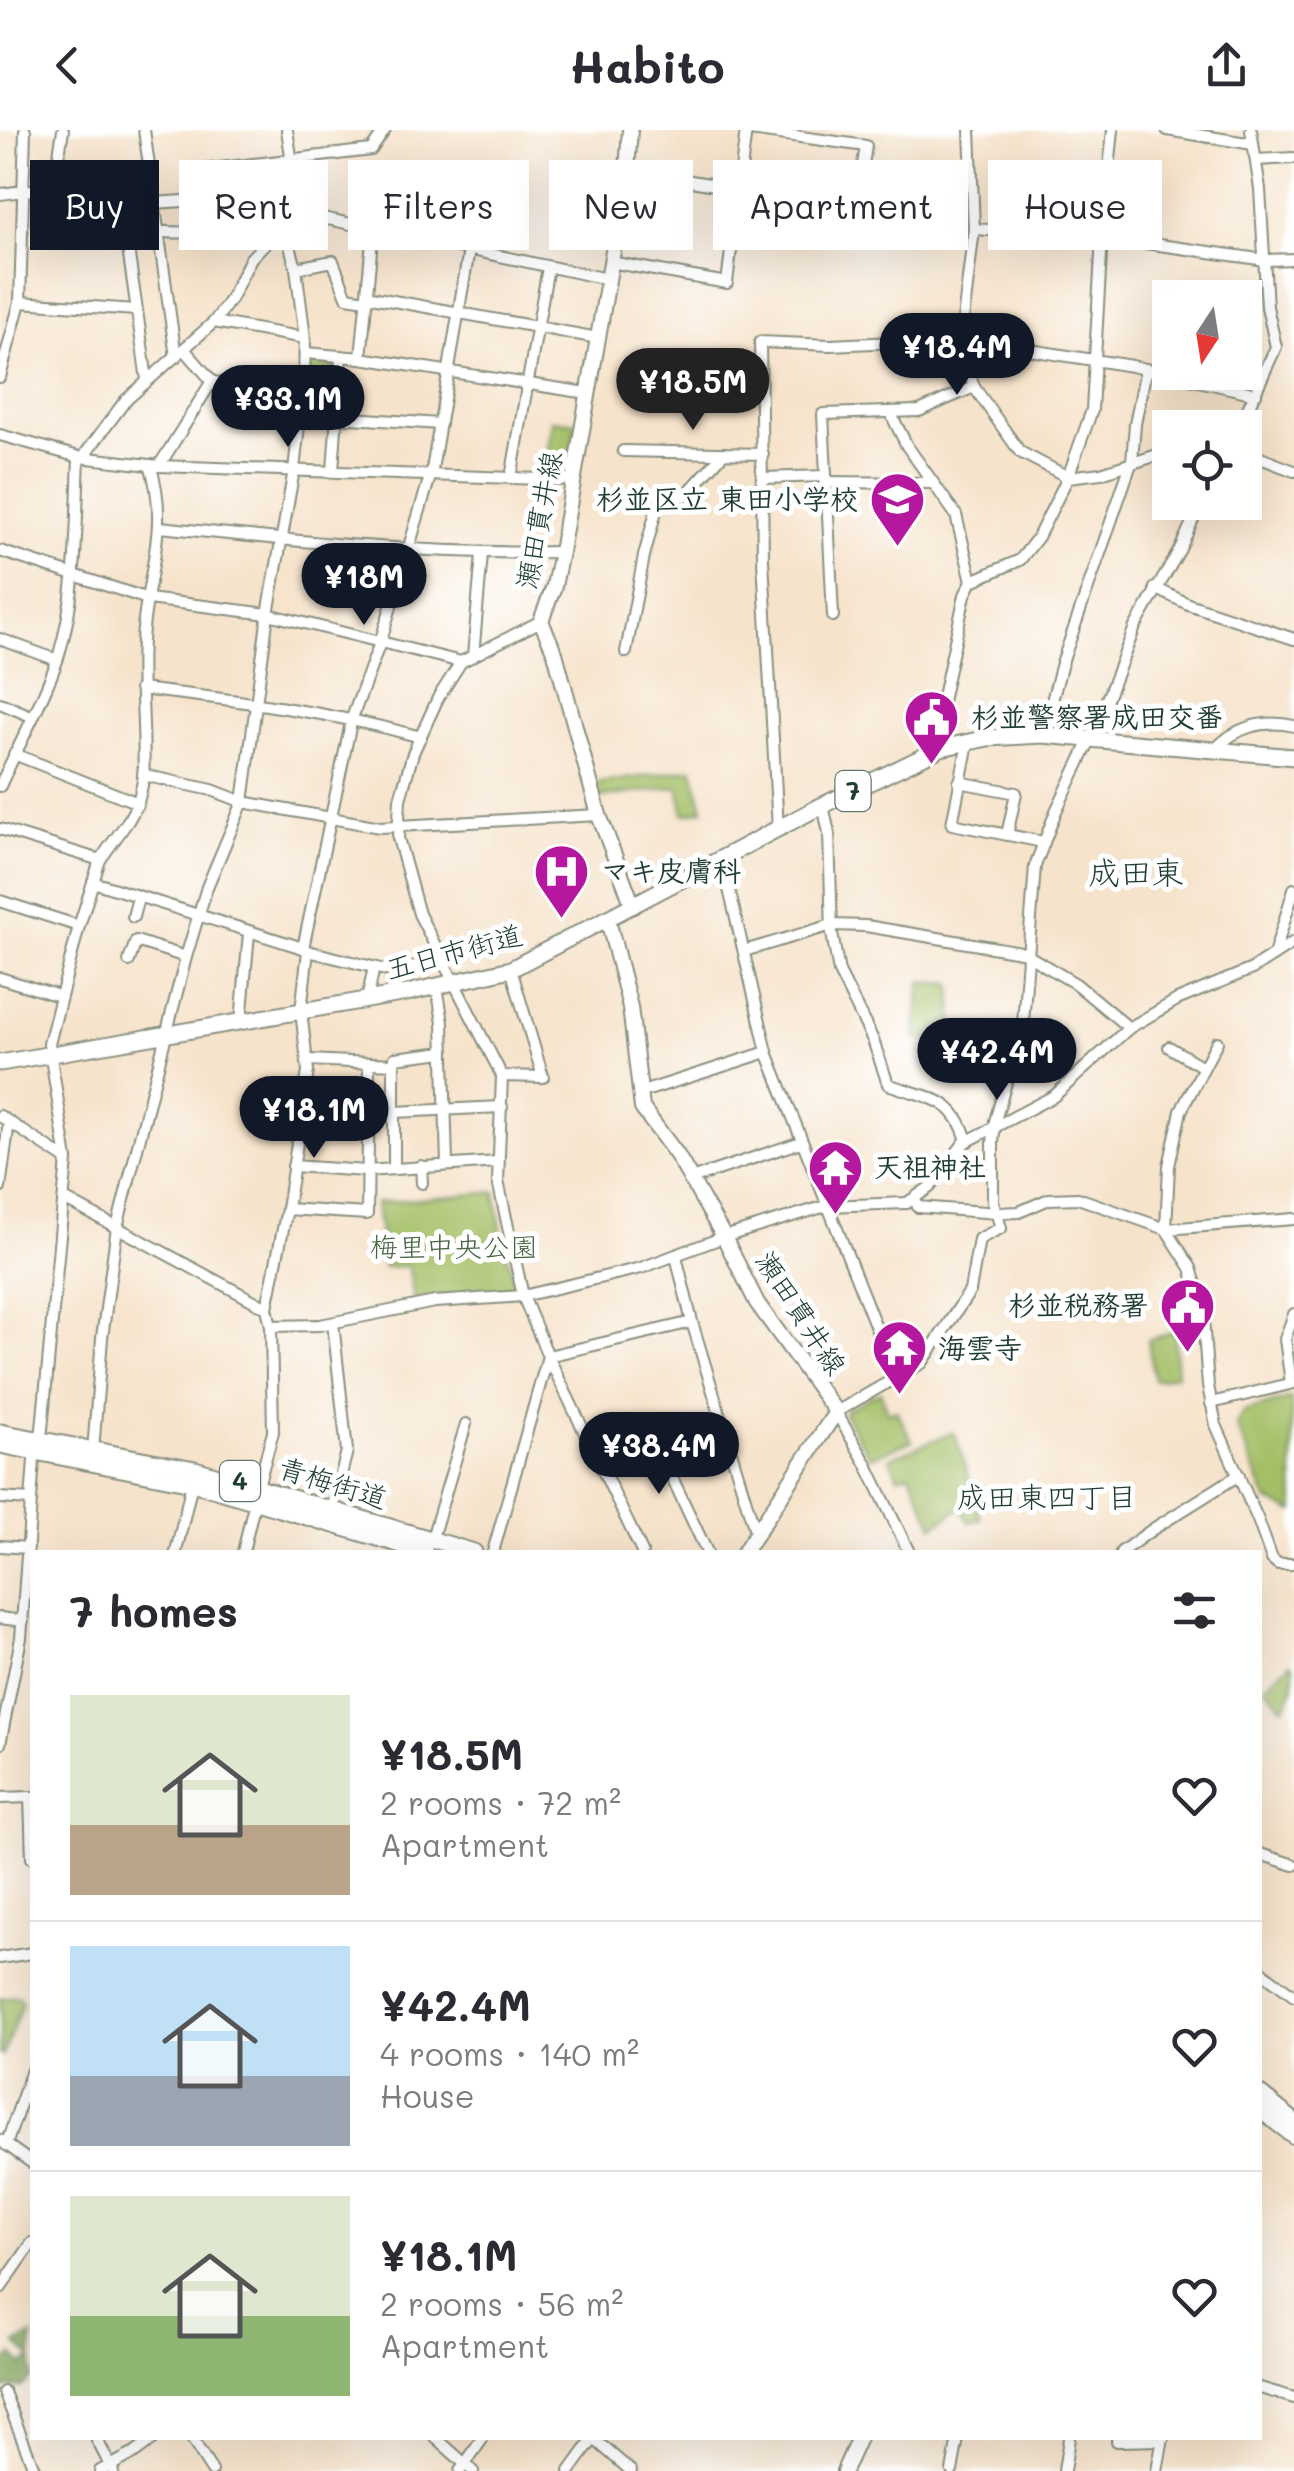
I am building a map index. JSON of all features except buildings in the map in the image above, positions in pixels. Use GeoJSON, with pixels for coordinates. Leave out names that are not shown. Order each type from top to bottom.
{"type":"FeatureCollection","features":[{"type":"Feature","properties":{"kind":"main road","name":"瀬田貫井線"},"geometry":{"type":"LineString","coordinates":[[628,160],[630,130]]}},
{"type":"Feature","properties":{"kind":"main road","name":"瀬田貫井線"},"geometry":{"type":"LineString","coordinates":[[612,250],[561,552],[541,620],[556,657],[599,815],[633,906]]}},
{"type":"Feature","properties":{"kind":"main road","name":"五日市街道"},"geometry":{"type":"LineString","coordinates":[[0,1063],[366,1000],[511,969],[823,805],[941,748],[1044,735],[1294,757]]}},
{"type":"Feature","properties":{"kind":"main road","name":"瀬田貫井線"},"geometry":{"type":"LineString","coordinates":[[608,920],[630,1008],[642,1108],[691,1180],[757,1303],[836,1412],[745,1550]]}},
{"type":"Feature","properties":{"kind":"main road","name":"青梅街道"},"geometry":{"type":"LineString","coordinates":[[0,1432],[37,1446],[192,1483],[332,1510],[398,1541]]}},
{"type":"Feature","properties":{"kind":"main road","name":"青梅街道"},"geometry":{"type":"LineString","coordinates":[[0,1445],[92,1450],[195,1469],[398,1541],[461,1550]]}},
{"type":"Feature","properties":{"kind":"main road"},"geometry":{"type":"LineString","coordinates":[[1262,2096],[1294,2121]]}},
{"type":"Feature","properties":{"kind":"main road"},"geometry":{"type":"LineString","coordinates":[[1262,2112],[1294,2136]]}},
{"type":"Feature","properties":{"kind":"main road"},"geometry":{"type":"LineString","coordinates":[[844,2471],[858,2440]]}},
{"type":"Feature","properties":{"kind":"street"},"geometry":{"type":"LineString","coordinates":[[0,377],[20,302],[24,130]]}},
{"type":"Feature","properties":{"kind":"street"},"geometry":{"type":"LineString","coordinates":[[58,160],[63,130]]}},
{"type":"Feature","properties":{"kind":"street"},"geometry":{"type":"LineString","coordinates":[[144,130],[148,160]]}},
{"type":"Feature","properties":{"kind":"street"},"geometry":{"type":"LineString","coordinates":[[288,130],[292,160]]}},
{"type":"Feature","properties":{"kind":"street"},"geometry":{"type":"LineString","coordinates":[[299,160],[370,150],[385,130]]}},
{"type":"Feature","properties":{"kind":"street"},"geometry":{"type":"LineString","coordinates":[[743,160],[748,130],[834,136],[866,146],[864,160]]}},
{"type":"Feature","properties":{"kind":"street"},"geometry":{"type":"LineString","coordinates":[[970,130],[974,229],[960,339],[974,388],[1020,452],[1068,477],[1102,473],[1152,458]]}},
{"type":"Feature","properties":{"kind":"street"},"geometry":{"type":"LineString","coordinates":[[1110,160],[1113,130]]}},
{"type":"Feature","properties":{"kind":"street"},"geometry":{"type":"LineString","coordinates":[[1167,130],[1253,144]]}},
{"type":"Feature","properties":{"kind":"street"},"geometry":{"type":"LineString","coordinates":[[1248,410],[1276,348],[1267,307],[1266,260],[1251,130]]}},
{"type":"Feature","properties":{"kind":"street"},"geometry":{"type":"LineString","coordinates":[[1256,160],[1294,158]]}},
{"type":"Feature","properties":{"kind":"street"},"geometry":{"type":"LineString","coordinates":[[0,194],[30,190]]}},
{"type":"Feature","properties":{"kind":"street"},"geometry":{"type":"LineString","coordinates":[[974,229],[988,230]]}},
{"type":"Feature","properties":{"kind":"street"},"geometry":{"type":"LineString","coordinates":[[159,238],[181,354],[212,382],[275,403],[280,376],[304,380]]}},
{"type":"Feature","properties":{"kind":"street"},"geometry":{"type":"LineString","coordinates":[[1162,245],[1266,260],[1294,259]]}},
{"type":"Feature","properties":{"kind":"street"},"geometry":{"type":"LineString","coordinates":[[128,250],[146,380]]}},
{"type":"Feature","properties":{"kind":"street"},"geometry":{"type":"LineString","coordinates":[[0,786],[4,767],[14,754],[57,660],[74,573],[81,457],[125,401],[214,322],[259,250]]}},
{"type":"Feature","properties":{"kind":"street"},"geometry":{"type":"LineString","coordinates":[[92,1450],[117,1227],[186,957],[226,837],[243,802],[304,380],[305,338],[291,250]]}},
{"type":"Feature","properties":{"kind":"street"},"geometry":{"type":"LineString","coordinates":[[361,358],[370,250]]}},
{"type":"Feature","properties":{"kind":"street"},"geometry":{"type":"LineString","coordinates":[[243,1550],[273,1432],[271,1326],[267,1308],[287,1208],[307,1060],[301,1011],[306,950],[352,718],[381,640],[429,475],[469,250],[607,279]]}},
{"type":"Feature","properties":{"kind":"street"},"geometry":{"type":"LineString","coordinates":[[610,262],[727,284],[731,250]]}},
{"type":"Feature","properties":{"kind":"street"},"geometry":{"type":"LineString","coordinates":[[972,581],[1020,560],[1038,537],[1068,477],[1092,410],[1101,250]]}},
{"type":"Feature","properties":{"kind":"street"},"geometry":{"type":"LineString","coordinates":[[296,268],[334,261],[346,297],[457,312],[598,338]]}},
{"type":"Feature","properties":{"kind":"street"},"geometry":{"type":"LineString","coordinates":[[511,478],[548,266]]}},
{"type":"Feature","properties":{"kind":"street"},"geometry":{"type":"LineString","coordinates":[[20,302],[136,310]]}},
{"type":"Feature","properties":{"kind":"street"},"geometry":{"type":"LineString","coordinates":[[214,322],[305,338]]}},
{"type":"Feature","properties":{"kind":"street"},"geometry":{"type":"LineString","coordinates":[[778,829],[763,560],[760,342],[830,345],[960,339],[1146,369],[1256,394]]}},
{"type":"Feature","properties":{"kind":"street"},"geometry":{"type":"LineString","coordinates":[[306,353],[588,393]]}},
{"type":"Feature","properties":{"kind":"street"},"geometry":{"type":"LineString","coordinates":[[333,471],[342,356]]}},
{"type":"Feature","properties":{"kind":"street"},"geometry":{"type":"LineString","coordinates":[[1044,735],[1062,663],[1132,461],[1146,369]]}},
{"type":"Feature","properties":{"kind":"street"},"geometry":{"type":"LineString","coordinates":[[0,1744],[22,1620],[64,1198],[66,1160],[49,1054],[59,996],[100,860],[138,802],[143,774],[142,639],[160,527],[155,465],[212,382]]}},
{"type":"Feature","properties":{"kind":"street"},"geometry":{"type":"LineString","coordinates":[[834,616],[822,414],[919,410],[974,388]]}},
{"type":"Feature","properties":{"kind":"street"},"geometry":{"type":"LineString","coordinates":[[890,414],[906,446],[956,516],[972,581],[960,610],[936,728],[941,748]]}},
{"type":"Feature","properties":{"kind":"street"},"geometry":{"type":"LineString","coordinates":[[337,416],[440,424]]}},
{"type":"Feature","properties":{"kind":"street"},"geometry":{"type":"LineString","coordinates":[[0,435],[81,457],[155,465],[572,480]]}},
{"type":"Feature","properties":{"kind":"street"},"geometry":{"type":"LineString","coordinates":[[623,451],[762,454]]}},
{"type":"Feature","properties":{"kind":"street"},"geometry":{"type":"LineString","coordinates":[[626,652],[660,496],[684,496],[724,454]]}},
{"type":"Feature","properties":{"kind":"street"},"geometry":{"type":"LineString","coordinates":[[1262,459],[1294,472]]}},
{"type":"Feature","properties":{"kind":"street"},"geometry":{"type":"LineString","coordinates":[[763,478],[932,483]]}},
{"type":"Feature","properties":{"kind":"street"},"geometry":{"type":"LineString","coordinates":[[908,1550],[836,1412],[922,1364],[970,1291],[978,1238],[1001,1228],[993,1201],[994,1126],[1023,1024],[1035,866],[1112,680],[1155,588],[1194,520]]}},
{"type":"Feature","properties":{"kind":"street"},"geometry":{"type":"LineString","coordinates":[[160,527],[407,550],[482,554],[561,552]]}},
{"type":"Feature","properties":{"kind":"street"},"geometry":{"type":"LineString","coordinates":[[0,550],[148,599],[268,614],[462,662]]}},
{"type":"Feature","properties":{"kind":"street"},"geometry":{"type":"LineString","coordinates":[[473,656],[482,554]]}},
{"type":"Feature","properties":{"kind":"street"},"geometry":{"type":"LineString","coordinates":[[1155,588],[1188,604],[1294,640]]}},
{"type":"Feature","properties":{"kind":"street"},"geometry":{"type":"LineString","coordinates":[[541,620],[462,662],[444,688],[405,777],[398,838],[414,900],[502,1076],[498,1162],[510,1249],[523,1296],[641,1550]]}},
{"type":"Feature","properties":{"kind":"street"},"geometry":{"type":"LineString","coordinates":[[0,638],[57,660]]}},
{"type":"Feature","properties":{"kind":"street"},"geometry":{"type":"LineString","coordinates":[[140,689],[352,718],[421,737]]}},
{"type":"Feature","properties":{"kind":"street"},"geometry":{"type":"LineString","coordinates":[[0,703],[31,716]]}},
{"type":"Feature","properties":{"kind":"street"},"geometry":{"type":"LineString","coordinates":[[1214,752],[1239,730],[1269,723],[1294,726]]}},
{"type":"Feature","properties":{"kind":"street"},"geometry":{"type":"LineString","coordinates":[[968,743],[952,824],[1043,842]]}},
{"type":"Feature","properties":{"kind":"street"},"geometry":{"type":"LineString","coordinates":[[14,754],[138,802]]}},
{"type":"Feature","properties":{"kind":"street"},"geometry":{"type":"LineString","coordinates":[[143,774],[212,790],[243,802],[398,827],[599,815]]}},
{"type":"Feature","properties":{"kind":"street"},"geometry":{"type":"LineString","coordinates":[[960,782],[1016,793],[1007,835]]}},
{"type":"Feature","properties":{"kind":"street"},"geometry":{"type":"LineString","coordinates":[[823,805],[829,833],[832,925],[839,972],[873,1040],[888,1084],[948,1105],[962,1121],[968,1141]]}},
{"type":"Feature","properties":{"kind":"street"},"geometry":{"type":"LineString","coordinates":[[0,829],[100,860]]}},
{"type":"Feature","properties":{"kind":"street"},"geometry":{"type":"LineString","coordinates":[[720,862],[767,1052],[896,1378]]}},
{"type":"Feature","properties":{"kind":"street"},"geometry":{"type":"LineString","coordinates":[[93,882],[306,950],[385,970],[446,963]]}},
{"type":"Feature","properties":{"kind":"street"},"geometry":{"type":"LineString","coordinates":[[1274,955],[1294,889]]}},
{"type":"Feature","properties":{"kind":"street"},"geometry":{"type":"LineString","coordinates":[[133,917],[138,898]]}},
{"type":"Feature","properties":{"kind":"street"},"geometry":{"type":"LineString","coordinates":[[0,902],[78,926]]}},
{"type":"Feature","properties":{"kind":"street"},"geometry":{"type":"LineString","coordinates":[[744,951],[832,925],[866,926],[1027,954],[1076,984],[1129,1028]]}},
{"type":"Feature","properties":{"kind":"street"},"geometry":{"type":"LineString","coordinates":[[242,1022],[249,932]]}},
{"type":"Feature","properties":{"kind":"street"},"geometry":{"type":"LineString","coordinates":[[129,953],[136,942],[186,957]]}},
{"type":"Feature","properties":{"kind":"street"},"geometry":{"type":"LineString","coordinates":[[271,1326],[333,1323],[435,1302],[523,1296],[626,1272],[724,1236],[826,1206],[889,1205],[915,1199],[942,1174],[968,1141],[1054,1096],[1129,1028],[1177,1000],[1232,979],[1294,942]]}},
{"type":"Feature","properties":{"kind":"street"},"geometry":{"type":"LineString","coordinates":[[366,1000],[374,967]]}},
{"type":"Feature","properties":{"kind":"street"},"geometry":{"type":"LineString","coordinates":[[502,1076],[543,1076],[511,969]]}},
{"type":"Feature","properties":{"kind":"street"},"geometry":{"type":"LineString","coordinates":[[0,978],[59,996]]}},
{"type":"Feature","properties":{"kind":"street"},"geometry":{"type":"LineString","coordinates":[[436,986],[444,1052],[447,1165]]}},
{"type":"Feature","properties":{"kind":"street"},"geometry":{"type":"LineString","coordinates":[[1217,1042],[1180,1111],[1168,1166],[1166,1229],[1190,1268],[1202,1306],[1216,1425],[1274,1563],[1294,1564]]}},
{"type":"Feature","properties":{"kind":"street"},"geometry":{"type":"LineString","coordinates":[[1169,1047],[1203,1067]]}},
{"type":"Feature","properties":{"kind":"street"},"geometry":{"type":"LineString","coordinates":[[394,1168],[395,1058],[444,1052]]}},
{"type":"Feature","properties":{"kind":"street"},"geometry":{"type":"LineString","coordinates":[[639,1093],[767,1052]]}},
{"type":"Feature","properties":{"kind":"street"},"geometry":{"type":"LineString","coordinates":[[307,1060],[369,1066],[394,1064]]}},
{"type":"Feature","properties":{"kind":"street"},"geometry":{"type":"LineString","coordinates":[[287,1208],[368,1214],[369,1066]]}},
{"type":"Feature","properties":{"kind":"street"},"geometry":{"type":"LineString","coordinates":[[394,1112],[502,1107]]}},
{"type":"Feature","properties":{"kind":"street"},"geometry":{"type":"LineString","coordinates":[[4,1119],[66,1160]]}},
{"type":"Feature","properties":{"kind":"street"},"geometry":{"type":"LineString","coordinates":[[0,1188],[4,1119]]}},
{"type":"Feature","properties":{"kind":"street"},"geometry":{"type":"LineString","coordinates":[[691,1180],[801,1142]]}},
{"type":"Feature","properties":{"kind":"street"},"geometry":{"type":"LineString","coordinates":[[293,1166],[366,1171],[498,1162]]}},
{"type":"Feature","properties":{"kind":"street"},"geometry":{"type":"LineString","coordinates":[[421,1166],[422,1183]]}},
{"type":"Feature","properties":{"kind":"street"},"geometry":{"type":"LineString","coordinates":[[64,1198],[267,1308]]}},
{"type":"Feature","properties":{"kind":"street"},"geometry":{"type":"LineString","coordinates":[[915,1199],[918,1208],[998,1213],[1018,1212],[1049,1199],[1078,1198],[1166,1229],[1294,1218]]}},
{"type":"Feature","properties":{"kind":"street"},"geometry":{"type":"LineString","coordinates":[[676,1256],[756,1534]]}},
{"type":"Feature","properties":{"kind":"street"},"geometry":{"type":"LineString","coordinates":[[1211,1403],[1292,1383],[1285,1339],[1294,1314]]}},
{"type":"Feature","properties":{"kind":"street"},"geometry":{"type":"LineString","coordinates":[[548,1356],[692,1322]]}},
{"type":"Feature","properties":{"kind":"street"},"geometry":{"type":"LineString","coordinates":[[332,1510],[347,1450],[333,1323]]}},
{"type":"Feature","properties":{"kind":"street"},"geometry":{"type":"LineString","coordinates":[[493,1550],[548,1356]]}},
{"type":"Feature","properties":{"kind":"street"},"geometry":{"type":"LineString","coordinates":[[429,1545],[466,1424]]}},
{"type":"Feature","properties":{"kind":"street"},"geometry":{"type":"LineString","coordinates":[[602,1465],[654,1439],[706,1550]]}},
{"type":"Feature","properties":{"kind":"street"},"geometry":{"type":"LineString","coordinates":[[1124,1550],[1238,1474]]}},
{"type":"Feature","properties":{"kind":"street"},"geometry":{"type":"LineString","coordinates":[[176,1550],[192,1483]]}},
{"type":"Feature","properties":{"kind":"street"},"geometry":{"type":"LineString","coordinates":[[0,1498],[31,1500]]}},
{"type":"Feature","properties":{"kind":"street"},"geometry":{"type":"LineString","coordinates":[[0,1546],[28,1548]]}},
{"type":"Feature","properties":{"kind":"street"},"geometry":{"type":"LineString","coordinates":[[0,1618],[22,1620]]}},
{"type":"Feature","properties":{"kind":"street"},"geometry":{"type":"LineString","coordinates":[[0,1798],[30,1797]]}},
{"type":"Feature","properties":{"kind":"street"},"geometry":{"type":"LineString","coordinates":[[1262,1855],[1294,1865]]}},
{"type":"Feature","properties":{"kind":"street"},"geometry":{"type":"LineString","coordinates":[[0,1958],[30,1953]]}},
{"type":"Feature","properties":{"kind":"street"},"geometry":{"type":"LineString","coordinates":[[1262,1972],[1294,1996]]}},
{"type":"Feature","properties":{"kind":"street"},"geometry":{"type":"LineString","coordinates":[[30,2075],[3,2142],[30,2162]]}},
{"type":"Feature","properties":{"kind":"street"},"geometry":{"type":"LineString","coordinates":[[0,2289],[30,2247]]}},
{"type":"Feature","properties":{"kind":"street"},"geometry":{"type":"LineString","coordinates":[[1262,2389],[1294,2398]]}},
{"type":"Feature","properties":{"kind":"street"},"geometry":{"type":"LineString","coordinates":[[4,2392],[35,2471]]}},
{"type":"Feature","properties":{"kind":"street"},"geometry":{"type":"LineString","coordinates":[[97,2440],[108,2470],[151,2440]]}},
{"type":"Feature","properties":{"kind":"street"},"geometry":{"type":"LineString","coordinates":[[192,2440],[212,2471]]}},
{"type":"Feature","properties":{"kind":"street"},"geometry":{"type":"LineString","coordinates":[[438,2440],[466,2469],[482,2440]]}},
{"type":"Feature","properties":{"kind":"street"},"geometry":{"type":"LineString","coordinates":[[570,2471],[593,2440]]}},
{"type":"Feature","properties":{"kind":"street"},"geometry":{"type":"LineString","coordinates":[[596,2440],[631,2471]]}},
{"type":"Feature","properties":{"kind":"street"},"geometry":{"type":"LineString","coordinates":[[952,2471],[958,2440]]}},
{"type":"Feature","properties":{"kind":"street"},"geometry":{"type":"LineString","coordinates":[[1064,2471],[1069,2440]]}},
{"type":"Feature","properties":{"kind":"street"},"geometry":{"type":"LineString","coordinates":[[1117,2441],[1140,2440]]}},
{"type":"Feature","properties":{"kind":"street"},"geometry":{"type":"LineString","coordinates":[[1157,2471],[1162,2440]]}},
{"type":"Feature","properties":{"kind":"green space"},"geometry":{"type":"Polygon","coordinates":[[[306,359],[335,362],[333,403],[302,400],[306,359]]]}},
{"type":"Feature","properties":{"kind":"green space"},"geometry":{"type":"Polygon","coordinates":[[[552,420],[577,423],[567,475],[544,474],[552,420]]]}},
{"type":"Feature","properties":{"kind":"green space"},"geometry":{"type":"Polygon","coordinates":[[[693,769],[703,810],[684,814],[678,787],[597,798],[593,784],[693,769]]]}},
{"type":"Feature","properties":{"kind":"green space"},"geometry":{"type":"Polygon","coordinates":[[[921,982],[952,984],[954,1044],[915,1038],[921,982]]]}},
{"type":"Feature","properties":{"kind":"green space","name":"梅里中央公園"},"geometry":{"type":"Polygon","coordinates":[[[495,1192],[504,1246],[517,1289],[513,1293],[414,1299],[408,1266],[384,1267],[376,1203],[495,1192]]]}},
{"type":"Feature","properties":{"kind":"green space"},"geometry":{"type":"Polygon","coordinates":[[[1174,1331],[1177,1375],[1154,1380],[1148,1340],[1174,1331]]]}},
{"type":"Feature","properties":{"kind":"green space"},"geometry":{"type":"Polygon","coordinates":[[[880,1392],[889,1413],[896,1410],[912,1441],[870,1457],[844,1414],[880,1392]]]}},
{"type":"Feature","properties":{"kind":"green space"},"geometry":{"type":"Polygon","coordinates":[[[1291,1398],[1294,1512],[1267,1500],[1236,1425],[1243,1412],[1291,1398]]]}},
{"type":"Feature","properties":{"kind":"green space"},"geometry":{"type":"Polygon","coordinates":[[[952,1433],[981,1519],[969,1522],[961,1508],[934,1526],[910,1473],[898,1477],[890,1458],[952,1433]]]}},
{"type":"Feature","properties":{"kind":"green space"},"geometry":{"type":"Polygon","coordinates":[[[1291,1663],[1294,1686],[1282,1706],[1265,1686],[1291,1663]]]}},
{"type":"Feature","properties":{"kind":"green space"},"geometry":{"type":"Polygon","coordinates":[[[18,1996],[22,2003],[3,2055],[0,1999],[18,1996]]]}},
{"type":"Feature","properties":{"kind":"green space"},"geometry":{"type":"Polygon","coordinates":[[[30,2337],[30,2355],[16,2344],[30,2337]]]}},
{"type":"Feature","properties":{"kind":"green space"},"geometry":{"type":"Polygon","coordinates":[[[13,2355],[23,2366],[30,2359],[30,2380],[22,2387],[0,2389],[0,2366],[13,2355]]]}},
{"type":"Feature","properties":{"kind":"place","name":"杉並区立 東田小学校"},"geometry":{"type":"Point","coordinates":[897,548]}},
{"type":"Feature","properties":{"kind":"place","name":"杉並警察署成田交番"},"geometry":{"type":"Point","coordinates":[932,766]}},
{"type":"Feature","properties":{"kind":"place","name":"マキ皮膚科"},"geometry":{"type":"Point","coordinates":[562,920]}},
{"type":"Feature","properties":{"kind":"place","name":"天祖神社"},"geometry":{"type":"Point","coordinates":[835,1216]}},
{"type":"Feature","properties":{"kind":"place","name":"杉並税務署"},"geometry":{"type":"Point","coordinates":[1187,1354]}},
{"type":"Feature","properties":{"kind":"place","name":"海雲寺"},"geometry":{"type":"Point","coordinates":[899,1397]}},
{"type":"Feature","properties":{"kind":"district","name":"成田東"},"geometry":{"type":"Point","coordinates":[1136,873]}},
{"type":"Feature","properties":{"kind":"district","name":"成田東四丁目"},"geometry":{"type":"Point","coordinates":[1047,1498]}}]}
